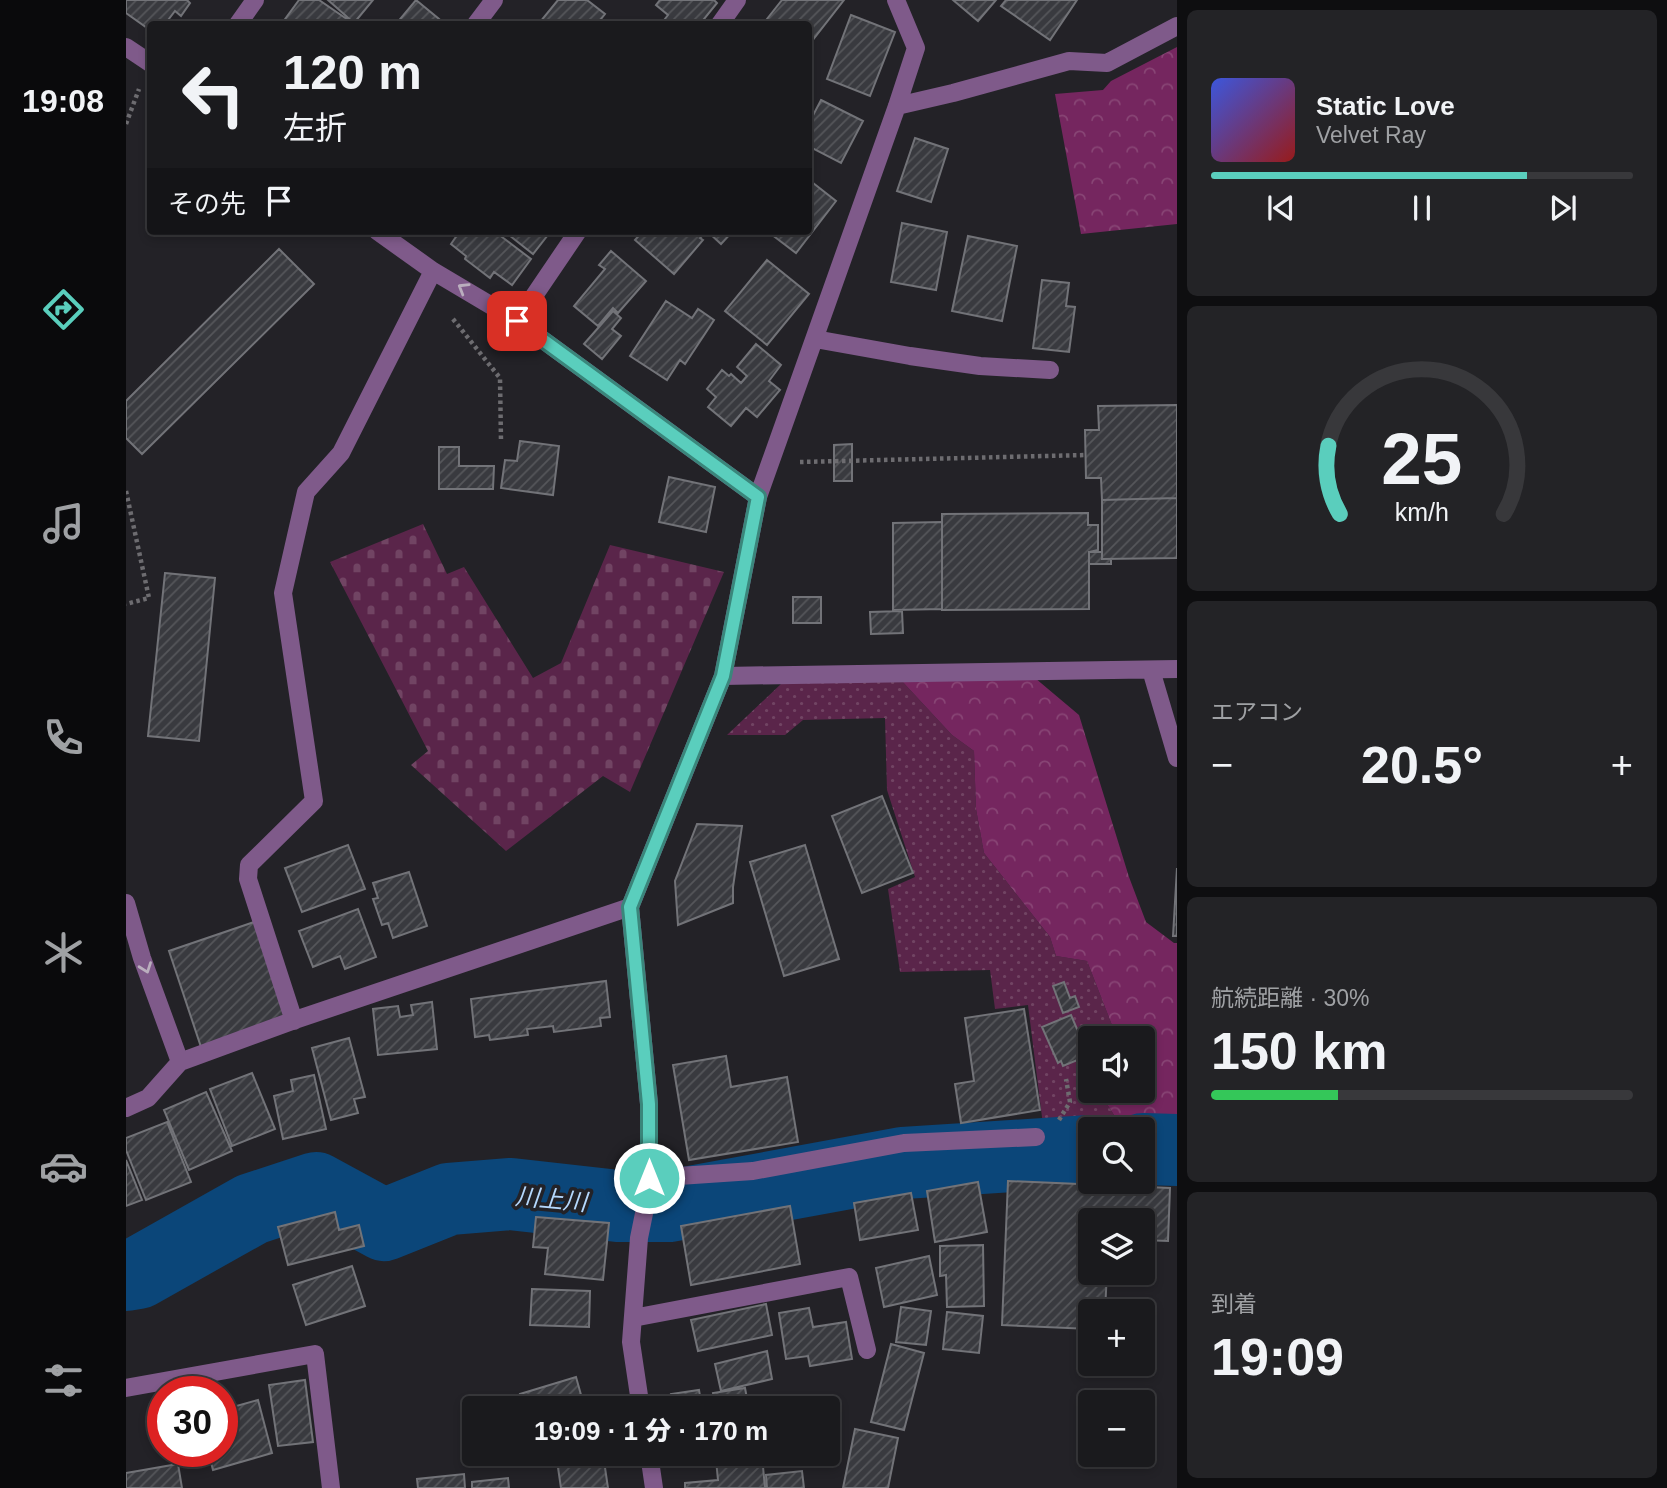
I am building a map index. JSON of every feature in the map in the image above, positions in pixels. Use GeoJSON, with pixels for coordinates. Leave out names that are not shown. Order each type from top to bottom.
{"type":"FeatureCollection","features":[{"type":"Feature","properties":{"kind":"street"},"geometry":{"type":"LineString","coordinates":[[240,21],[255,0]]}},
{"type":"Feature","properties":{"kind":"street"},"geometry":{"type":"LineString","coordinates":[[478,21],[494,0]]}},
{"type":"Feature","properties":{"kind":"street"},"geometry":{"type":"LineString","coordinates":[[722,21],[737,0]]}},
{"type":"Feature","properties":{"kind":"street"},"geometry":{"type":"LineString","coordinates":[[639,1396],[631,1342],[639,1237],[649,1184],[649,1104],[630,907],[723,676],[758,497],[916,48],[896,0]]}},
{"type":"Feature","properties":{"kind":"street"},"geometry":{"type":"LineString","coordinates":[[897,106],[1069,61],[1107,63],[1177,26]]}},
{"type":"Feature","properties":{"kind":"street"},"geometry":{"type":"LineString","coordinates":[[126,47],[147,61]]}},
{"type":"Feature","properties":{"kind":"street"},"geometry":{"type":"LineString","coordinates":[[382,235],[430,278],[517,321],[758,497]]}},
{"type":"Feature","properties":{"kind":"street"},"geometry":{"type":"LineString","coordinates":[[517,321],[575,235]]}},
{"type":"Feature","properties":{"kind":"street"},"geometry":{"type":"LineString","coordinates":[[294,1021],[248,879],[249,864],[314,801],[283,593],[306,492],[341,453],[430,278]]}},
{"type":"Feature","properties":{"kind":"street"},"geometry":{"type":"LineString","coordinates":[[815,339],[980,366],[1050,370]]}},
{"type":"Feature","properties":{"kind":"street"},"geometry":{"type":"LineString","coordinates":[[723,676],[1177,669]]}},
{"type":"Feature","properties":{"kind":"street"},"geometry":{"type":"LineString","coordinates":[[1151,670],[1177,758]]}},
{"type":"Feature","properties":{"kind":"street"},"geometry":{"type":"LineString","coordinates":[[126,903],[142,958],[180,1062]]}},
{"type":"Feature","properties":{"kind":"street"},"geometry":{"type":"LineString","coordinates":[[126,1108],[148,1098],[180,1062],[630,907]]}},
{"type":"Feature","properties":{"kind":"street"},"geometry":{"type":"LineString","coordinates":[[649,1184],[753,1171],[904,1143],[1036,1137]]}},
{"type":"Feature","properties":{"kind":"street"},"geometry":{"type":"LineString","coordinates":[[633,1318],[849,1277],[867,1350]]}},
{"type":"Feature","properties":{"kind":"street"},"geometry":{"type":"LineString","coordinates":[[126,1388],[316,1354],[331,1488]]}},
{"type":"Feature","properties":{"kind":"street"},"geometry":{"type":"LineString","coordinates":[[651,1466],[654,1488]]}},
{"type":"Feature","properties":{"kind":"path"},"geometry":{"type":"LineString","coordinates":[[126,124],[147,71]]}},
{"type":"Feature","properties":{"kind":"path"},"geometry":{"type":"LineString","coordinates":[[430,278],[500,378],[501,440]]}},
{"type":"Feature","properties":{"kind":"path"},"geometry":{"type":"LineString","coordinates":[[771,463],[1086,454]]}},
{"type":"Feature","properties":{"kind":"path"},"geometry":{"type":"LineString","coordinates":[[126,491],[149,598],[126,604]]}},
{"type":"Feature","properties":{"kind":"path"},"geometry":{"type":"LineString","coordinates":[[1036,1137],[1060,1119],[1070,1102],[1066,1079]]}},
{"type":"Feature","properties":{"kind":"green space"},"geometry":{"type":"Polygon","coordinates":[[[1177,47],[1177,224],[1081,234],[1055,94],[1103,90],[1111,81],[1177,47]]]}},
{"type":"Feature","properties":{"kind":"green space"},"geometry":{"type":"Polygon","coordinates":[[[423,524],[447,574],[464,567],[533,678],[561,663],[610,545],[724,572],[630,792],[603,776],[506,851],[411,765],[428,751],[330,562],[423,524]]]}},
{"type":"Feature","properties":{"kind":"green space"},"geometry":{"type":"Polygon","coordinates":[[[1035,678],[1079,715],[1129,877],[1146,922],[1177,943],[1177,1145],[1155,1143],[1155,1117],[1115,1117],[1106,1103],[1155,1103],[1155,1026],[1112,1026],[1087,961],[1056,956],[1050,937],[984,853],[976,809],[974,751],[952,735],[900,679],[1035,678]]]}},
{"type":"Feature","properties":{"kind":"green space"},"geometry":{"type":"Polygon","coordinates":[[[900,679],[952,735],[974,751],[976,809],[984,853],[1050,937],[1056,956],[1087,961],[1112,1026],[1078,1026],[1078,1103],[1106,1103],[1115,1117],[1078,1117],[1078,1141],[1045,1141],[1028,1005],[995,1009],[990,970],[900,972],[888,889],[915,877],[887,790],[885,718],[803,720],[785,735],[727,735],[782,683],[900,679]]]}},
{"type":"Feature","properties":{"kind":"building"},"geometry":{"type":"Polygon","coordinates":[[[126,0],[187,0],[190,3],[181,16],[175,11],[167,21],[147,21],[147,28],[126,13],[126,0]]]}},
{"type":"Feature","properties":{"kind":"building"},"geometry":{"type":"Polygon","coordinates":[[[299,0],[319,0],[350,21],[284,21],[299,0]]]}},
{"type":"Feature","properties":{"kind":"building"},"geometry":{"type":"Polygon","coordinates":[[[328,0],[373,0],[356,21],[352,21],[328,0]]]}},
{"type":"Feature","properties":{"kind":"building"},"geometry":{"type":"Polygon","coordinates":[[[416,0],[439,19],[437,21],[398,21],[416,0]]]}},
{"type":"Feature","properties":{"kind":"building"},"geometry":{"type":"Polygon","coordinates":[[[558,0],[587,0],[605,14],[599,21],[541,21],[558,0]]]}},
{"type":"Feature","properties":{"kind":"building"},"geometry":{"type":"Polygon","coordinates":[[[660,0],[714,0],[717,3],[702,21],[663,21],[668,15],[656,5],[660,0]]]}},
{"type":"Feature","properties":{"kind":"building"},"geometry":{"type":"Polygon","coordinates":[[[782,0],[844,0],[812,41],[812,21],[765,21],[782,0]]]}},
{"type":"Feature","properties":{"kind":"building"},"geometry":{"type":"Polygon","coordinates":[[[953,0],[996,0],[978,21],[953,0]]]}},
{"type":"Feature","properties":{"kind":"building"},"geometry":{"type":"Polygon","coordinates":[[[1006,0],[1077,0],[1050,40],[1001,6],[1006,0]]]}},
{"type":"Feature","properties":{"kind":"building"},"geometry":{"type":"Polygon","coordinates":[[[851,15],[895,32],[870,96],[827,79],[851,15]]]}},
{"type":"Feature","properties":{"kind":"building"},"geometry":{"type":"Polygon","coordinates":[[[821,100],[863,121],[841,163],[812,148],[812,117],[821,100]]]}},
{"type":"Feature","properties":{"kind":"building"},"geometry":{"type":"Polygon","coordinates":[[[915,138],[948,149],[931,202],[897,191],[915,138]]]}},
{"type":"Feature","properties":{"kind":"building"},"geometry":{"type":"Polygon","coordinates":[[[812,182],[836,201],[812,232],[812,182]]]}},
{"type":"Feature","properties":{"kind":"building"},"geometry":{"type":"Polygon","coordinates":[[[902,223],[947,232],[936,290],[891,282],[902,223]]]}},
{"type":"Feature","properties":{"kind":"building"},"geometry":{"type":"Polygon","coordinates":[[[457,235],[499,235],[531,259],[512,285],[494,272],[490,278],[465,259],[466,256],[451,244],[457,235]]]}},
{"type":"Feature","properties":{"kind":"building"},"geometry":{"type":"Polygon","coordinates":[[[509,235],[548,235],[533,254],[509,235]]]}},
{"type":"Feature","properties":{"kind":"building"},"geometry":{"type":"Polygon","coordinates":[[[639,235],[703,235],[700,238],[703,240],[674,274],[635,240],[639,235]]]}},
{"type":"Feature","properties":{"kind":"building"},"geometry":{"type":"Polygon","coordinates":[[[711,235],[729,235],[721,244],[711,235]]]}},
{"type":"Feature","properties":{"kind":"building"},"geometry":{"type":"Polygon","coordinates":[[[772,235],[810,235],[796,253],[772,235]]]}},
{"type":"Feature","properties":{"kind":"building"},"geometry":{"type":"Polygon","coordinates":[[[968,236],[1017,246],[1002,321],[952,311],[968,236]]]}},
{"type":"Feature","properties":{"kind":"building"},"geometry":{"type":"Polygon","coordinates":[[[279,249],[314,284],[142,454],[126,438],[126,401],[279,249]]]}},
{"type":"Feature","properties":{"kind":"building"},"geometry":{"type":"Polygon","coordinates":[[[611,251],[646,281],[618,313],[613,308],[598,326],[574,306],[605,269],[599,265],[611,251]]]}},
{"type":"Feature","properties":{"kind":"building"},"geometry":{"type":"Polygon","coordinates":[[[767,260],[809,294],[767,345],[725,311],[767,260]]]}},
{"type":"Feature","properties":{"kind":"building"},"geometry":{"type":"Polygon","coordinates":[[[1042,280],[1069,283],[1066,306],[1075,307],[1069,352],[1033,348],[1042,280]]]}},
{"type":"Feature","properties":{"kind":"building"},"geometry":{"type":"Polygon","coordinates":[[[666,301],[692,318],[698,309],[714,320],[685,364],[680,360],[667,380],[630,356],[666,301]]]}},
{"type":"Feature","properties":{"kind":"building"},"geometry":{"type":"Polygon","coordinates":[[[613,311],[621,318],[612,329],[621,336],[602,359],[584,344],[613,311]]]}},
{"type":"Feature","properties":{"kind":"building"},"geometry":{"type":"Polygon","coordinates":[[[756,344],[781,365],[769,381],[780,390],[757,417],[746,408],[731,426],[708,407],[716,397],[707,389],[722,370],[741,383],[747,376],[737,367],[756,344]]]}},
{"type":"Feature","properties":{"kind":"building"},"geometry":{"type":"Polygon","coordinates":[[[1177,405],[1177,498],[1102,500],[1101,478],[1086,478],[1085,430],[1099,430],[1098,406],[1177,405]]]}},
{"type":"Feature","properties":{"kind":"building"},"geometry":{"type":"Polygon","coordinates":[[[520,441],[559,446],[553,495],[501,488],[505,460],[517,461],[520,441]]]}},
{"type":"Feature","properties":{"kind":"building"},"geometry":{"type":"Polygon","coordinates":[[[852,444],[852,481],[834,481],[834,445],[852,444]]]}},
{"type":"Feature","properties":{"kind":"building"},"geometry":{"type":"Polygon","coordinates":[[[439,447],[459,447],[459,466],[494,466],[493,489],[439,489],[439,447]]]}},
{"type":"Feature","properties":{"kind":"building"},"geometry":{"type":"Polygon","coordinates":[[[669,477],[715,487],[706,532],[659,522],[669,477]]]}},
{"type":"Feature","properties":{"kind":"building"},"geometry":{"type":"Polygon","coordinates":[[[1177,498],[1177,558],[1102,559],[1102,500],[1177,498]]]}},
{"type":"Feature","properties":{"kind":"building"},"geometry":{"type":"Polygon","coordinates":[[[1088,513],[1088,525],[1098,525],[1098,550],[1089,552],[1089,609],[942,610],[942,514],[1088,513]]]}},
{"type":"Feature","properties":{"kind":"building"},"geometry":{"type":"Polygon","coordinates":[[[942,522],[942,609],[893,610],[893,523],[942,522]]]}},
{"type":"Feature","properties":{"kind":"building"},"geometry":{"type":"Polygon","coordinates":[[[1089,552],[1102,552],[1102,559],[1111,559],[1111,564],[1089,564],[1089,552]]]}},
{"type":"Feature","properties":{"kind":"building"},"geometry":{"type":"Polygon","coordinates":[[[165,573],[215,578],[199,741],[148,736],[165,573]]]}},
{"type":"Feature","properties":{"kind":"building"},"geometry":{"type":"Polygon","coordinates":[[[793,597],[821,597],[821,623],[793,623],[793,597]]]}},
{"type":"Feature","properties":{"kind":"building"},"geometry":{"type":"Polygon","coordinates":[[[902,611],[903,633],[871,634],[870,612],[902,611]]]}},
{"type":"Feature","properties":{"kind":"building"},"geometry":{"type":"Polygon","coordinates":[[[882,796],[913,873],[862,893],[832,816],[882,796]]]}},
{"type":"Feature","properties":{"kind":"building"},"geometry":{"type":"Polygon","coordinates":[[[697,824],[742,826],[733,903],[678,925],[675,881],[697,824]]]}},
{"type":"Feature","properties":{"kind":"building"},"geometry":{"type":"Polygon","coordinates":[[[348,845],[365,889],[302,912],[285,868],[348,845]]]}},
{"type":"Feature","properties":{"kind":"building"},"geometry":{"type":"Polygon","coordinates":[[[805,845],[839,959],[784,976],[750,862],[805,845]]]}},
{"type":"Feature","properties":{"kind":"building"},"geometry":{"type":"Polygon","coordinates":[[[1177,868],[1177,936],[1173,936],[1177,868]]]}},
{"type":"Feature","properties":{"kind":"building"},"geometry":{"type":"Polygon","coordinates":[[[409,872],[427,926],[393,938],[388,923],[382,925],[373,899],[378,898],[373,883],[409,872]]]}},
{"type":"Feature","properties":{"kind":"building"},"geometry":{"type":"Polygon","coordinates":[[[358,909],[376,957],[345,969],[340,956],[313,967],[299,931],[358,909]]]}},
{"type":"Feature","properties":{"kind":"building"},"geometry":{"type":"Polygon","coordinates":[[[257,921],[290,1020],[202,1050],[169,951],[257,921]]]}},
{"type":"Feature","properties":{"kind":"building"},"geometry":{"type":"Polygon","coordinates":[[[606,981],[610,1017],[600,1018],[601,1026],[554,1032],[553,1026],[527,1029],[528,1035],[490,1040],[489,1035],[475,1037],[471,999],[606,981]]]}},
{"type":"Feature","properties":{"kind":"building"},"geometry":{"type":"Polygon","coordinates":[[[1064,982],[1070,998],[1075,996],[1079,1007],[1063,1013],[1053,986],[1064,982]]]}},
{"type":"Feature","properties":{"kind":"building"},"geometry":{"type":"Polygon","coordinates":[[[432,1002],[437,1049],[378,1055],[373,1009],[398,1006],[400,1017],[413,1015],[411,1005],[432,1002]]]}},
{"type":"Feature","properties":{"kind":"building"},"geometry":{"type":"Polygon","coordinates":[[[1024,1009],[1040,1110],[961,1123],[955,1084],[974,1081],[965,1018],[1024,1009]]]}},
{"type":"Feature","properties":{"kind":"building"},"geometry":{"type":"Polygon","coordinates":[[[1071,1015],[1078,1031],[1078,1060],[1063,1066],[1061,1061],[1058,1063],[1042,1027],[1071,1015]]]}},
{"type":"Feature","properties":{"kind":"building"},"geometry":{"type":"Polygon","coordinates":[[[349,1038],[365,1097],[354,1099],[358,1113],[331,1120],[312,1048],[349,1038]]]}},
{"type":"Feature","properties":{"kind":"building"},"geometry":{"type":"Polygon","coordinates":[[[726,1056],[731,1087],[787,1077],[798,1142],[689,1160],[673,1065],[726,1056]]]}},
{"type":"Feature","properties":{"kind":"building"},"geometry":{"type":"Polygon","coordinates":[[[252,1073],[275,1129],[232,1146],[210,1089],[252,1073]]]}},
{"type":"Feature","properties":{"kind":"building"},"geometry":{"type":"Polygon","coordinates":[[[314,1075],[326,1129],[283,1139],[274,1096],[293,1091],[291,1080],[314,1075]]]}},
{"type":"Feature","properties":{"kind":"building"},"geometry":{"type":"Polygon","coordinates":[[[206,1092],[232,1151],[189,1170],[164,1110],[206,1092]]]}},
{"type":"Feature","properties":{"kind":"building"},"geometry":{"type":"Polygon","coordinates":[[[167,1122],[191,1182],[146,1200],[126,1150],[126,1138],[167,1122]]]}},
{"type":"Feature","properties":{"kind":"building"},"geometry":{"type":"Polygon","coordinates":[[[126,1160],[142,1200],[126,1206],[126,1160]]]}},
{"type":"Feature","properties":{"kind":"building"},"geometry":{"type":"Polygon","coordinates":[[[1008,1181],[1078,1184],[1078,1194],[1155,1194],[1155,1187],[1170,1188],[1168,1241],[1155,1240],[1155,1208],[1078,1208],[1078,1285],[1106,1285],[1106,1299],[1078,1299],[1078,1328],[1002,1325],[1008,1181]]]}},
{"type":"Feature","properties":{"kind":"building"},"geometry":{"type":"Polygon","coordinates":[[[978,1182],[987,1232],[935,1242],[927,1191],[978,1182]]]}},
{"type":"Feature","properties":{"kind":"building"},"geometry":{"type":"Polygon","coordinates":[[[911,1193],[918,1230],[860,1240],[854,1203],[911,1193]]]}},
{"type":"Feature","properties":{"kind":"building"},"geometry":{"type":"Polygon","coordinates":[[[790,1206],[800,1264],[691,1285],[681,1226],[790,1206]]]}},
{"type":"Feature","properties":{"kind":"building"},"geometry":{"type":"Polygon","coordinates":[[[335,1212],[339,1230],[359,1225],[364,1246],[288,1265],[278,1227],[335,1212]]]}},
{"type":"Feature","properties":{"kind":"building"},"geometry":{"type":"Polygon","coordinates":[[[536,1217],[609,1223],[603,1280],[545,1274],[548,1248],[533,1247],[536,1217]]]}},
{"type":"Feature","properties":{"kind":"building"},"geometry":{"type":"Polygon","coordinates":[[[983,1245],[984,1306],[947,1307],[946,1275],[940,1276],[940,1246],[983,1245]]]}},
{"type":"Feature","properties":{"kind":"building"},"geometry":{"type":"Polygon","coordinates":[[[929,1256],[937,1295],[884,1307],[876,1268],[929,1256]]]}},
{"type":"Feature","properties":{"kind":"building"},"geometry":{"type":"Polygon","coordinates":[[[352,1266],[365,1306],[306,1325],[293,1285],[352,1266]]]}},
{"type":"Feature","properties":{"kind":"building"},"geometry":{"type":"Polygon","coordinates":[[[532,1289],[590,1291],[589,1327],[530,1325],[532,1289]]]}},
{"type":"Feature","properties":{"kind":"building"},"geometry":{"type":"Polygon","coordinates":[[[766,1304],[772,1335],[698,1351],[691,1320],[766,1304]]]}},
{"type":"Feature","properties":{"kind":"building"},"geometry":{"type":"Polygon","coordinates":[[[901,1307],[931,1311],[926,1345],[896,1342],[901,1307]]]}},
{"type":"Feature","properties":{"kind":"building"},"geometry":{"type":"Polygon","coordinates":[[[809,1308],[813,1327],[846,1322],[852,1359],[810,1366],[808,1356],[786,1359],[779,1313],[809,1308]]]}},
{"type":"Feature","properties":{"kind":"building"},"geometry":{"type":"Polygon","coordinates":[[[947,1312],[983,1316],[979,1353],[943,1349],[947,1312]]]}},
{"type":"Feature","properties":{"kind":"building"},"geometry":{"type":"Polygon","coordinates":[[[891,1344],[924,1353],[904,1430],[871,1422],[891,1344]]]}},
{"type":"Feature","properties":{"kind":"building"},"geometry":{"type":"Polygon","coordinates":[[[767,1351],[772,1379],[721,1391],[715,1364],[767,1351]]]}},
{"type":"Feature","properties":{"kind":"building"},"geometry":{"type":"Polygon","coordinates":[[[576,1377],[581,1396],[521,1396],[576,1377]]]}},
{"type":"Feature","properties":{"kind":"building"},"geometry":{"type":"Polygon","coordinates":[[[305,1380],[313,1442],[278,1446],[269,1385],[305,1380]]]}},
{"type":"Feature","properties":{"kind":"building"},"geometry":{"type":"Polygon","coordinates":[[[745,1388],[747,1396],[714,1396],[713,1393],[745,1388]]]}},
{"type":"Feature","properties":{"kind":"building"},"geometry":{"type":"Polygon","coordinates":[[[699,1390],[700,1396],[671,1396],[699,1390]]]}},
{"type":"Feature","properties":{"kind":"building"},"geometry":{"type":"Polygon","coordinates":[[[258,1400],[272,1453],[238,1463],[238,1406],[258,1400]]]}},
{"type":"Feature","properties":{"kind":"building"},"geometry":{"type":"Polygon","coordinates":[[[855,1429],[898,1438],[888,1488],[843,1488],[855,1429]]]}},
{"type":"Feature","properties":{"kind":"building"},"geometry":{"type":"Polygon","coordinates":[[[558,1466],[605,1466],[608,1488],[561,1488],[558,1466]]]}},
{"type":"Feature","properties":{"kind":"building"},"geometry":{"type":"Polygon","coordinates":[[[717,1466],[763,1466],[765,1488],[685,1488],[685,1483],[718,1480],[717,1466]]]}},
{"type":"Feature","properties":{"kind":"building"},"geometry":{"type":"Polygon","coordinates":[[[178,1467],[182,1488],[126,1488],[126,1473],[178,1467]]]}},
{"type":"Feature","properties":{"kind":"building"},"geometry":{"type":"Polygon","coordinates":[[[802,1471],[804,1488],[767,1488],[766,1475],[802,1471]]]}},
{"type":"Feature","properties":{"kind":"building"},"geometry":{"type":"Polygon","coordinates":[[[464,1474],[465,1488],[418,1488],[417,1479],[464,1474]]]}},
{"type":"Feature","properties":{"kind":"building"},"geometry":{"type":"Polygon","coordinates":[[[508,1478],[509,1488],[472,1488],[472,1482],[508,1478]]]}},
{"type":"Feature","properties":{"kind":"waterway","name":"川上川"},"geometry":{"type":"LineString","coordinates":[[1155,1149],[1177,1150]]}},
{"type":"Feature","properties":{"kind":"waterway","name":"川上川"},"geometry":{"type":"LineString","coordinates":[[126,1275],[138,1273],[252,1209],[316,1188],[384,1225],[449,1199],[511,1194],[618,1206],[669,1206],[903,1163],[1078,1152]]}},
{"type":"Feature","properties":{"kind":"route"},"geometry":{"type":"LineString","coordinates":[[517,321],[758,497],[723,676],[630,907],[649,1104],[649,1178]]}}]}
